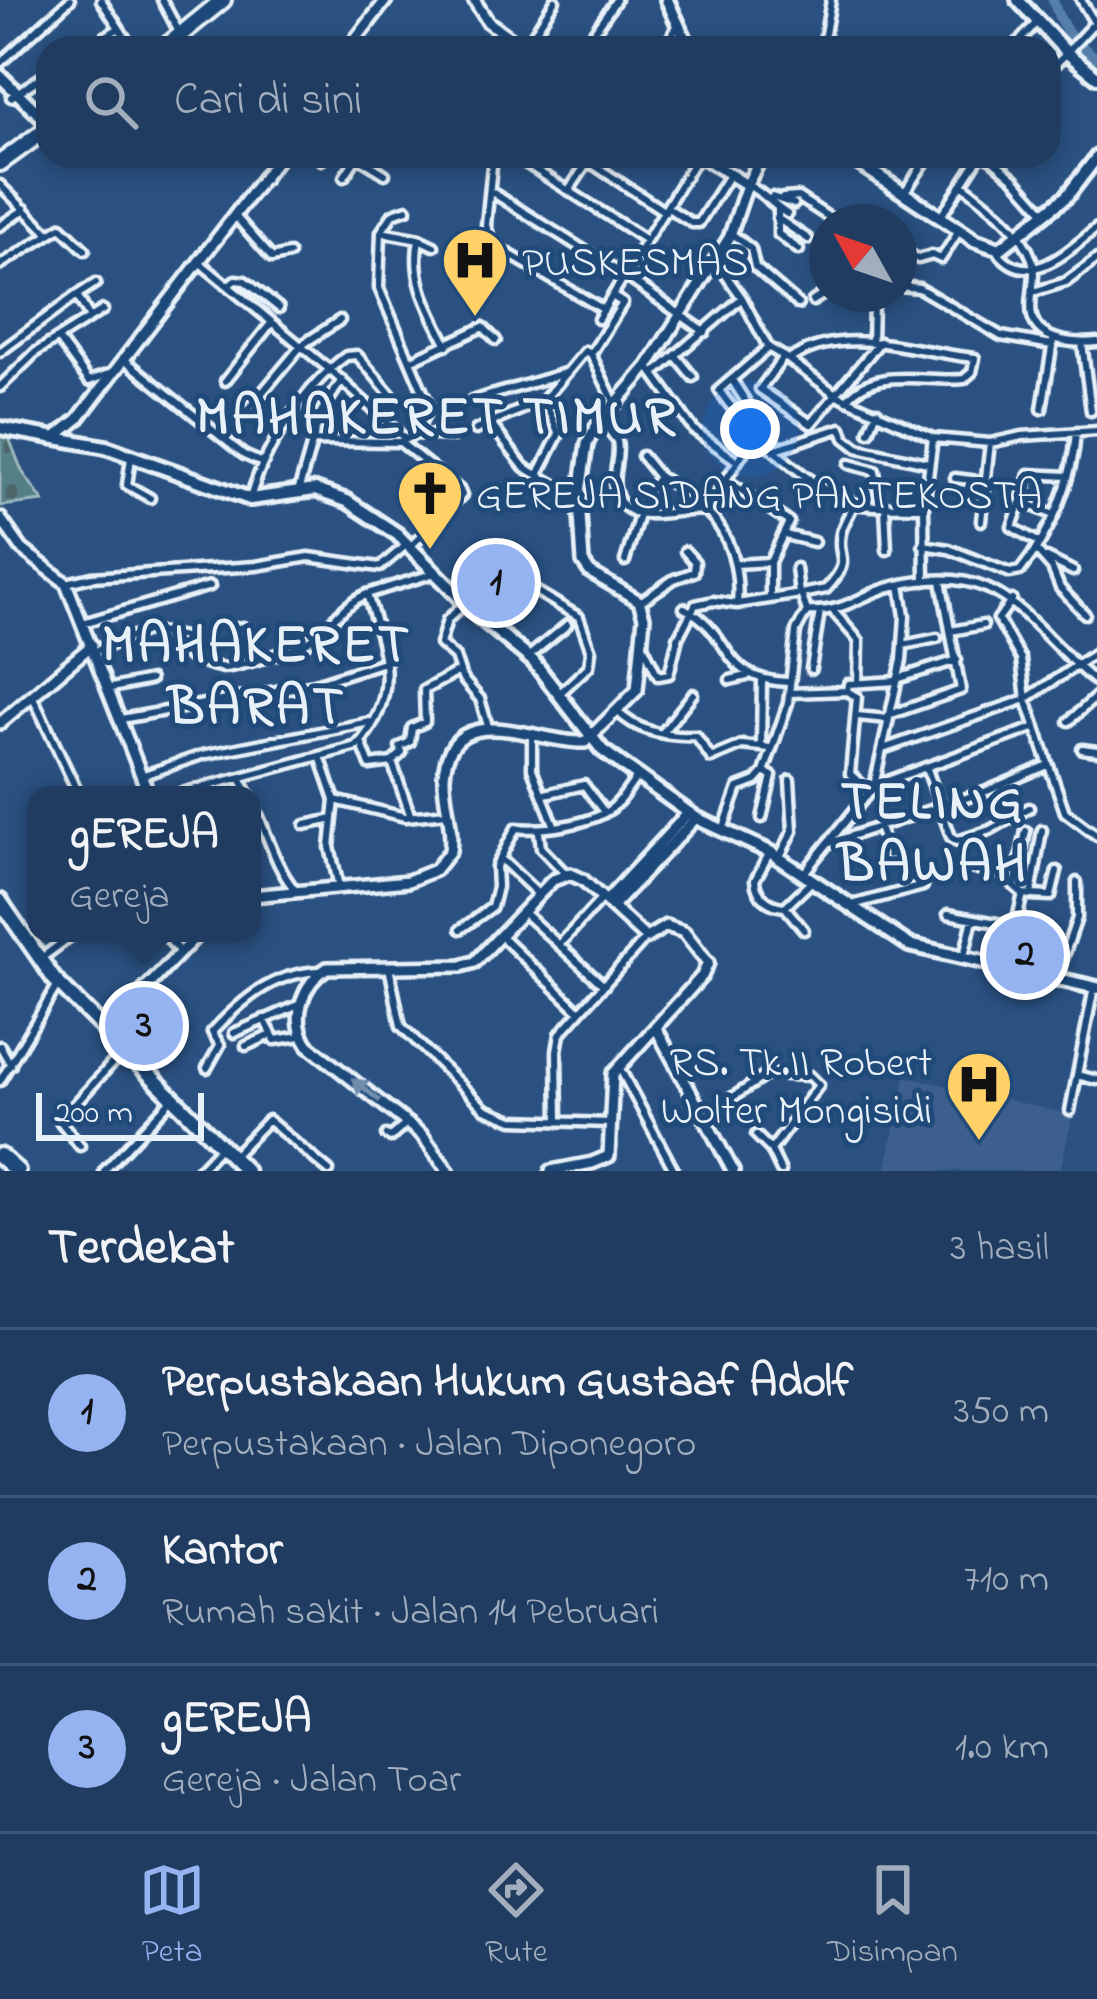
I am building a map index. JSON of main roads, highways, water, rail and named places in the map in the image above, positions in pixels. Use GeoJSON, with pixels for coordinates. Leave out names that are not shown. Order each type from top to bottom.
{"type":"FeatureCollection","features":[{"type":"Feature","properties":{"kind":"highway"},"geometry":{"type":"LineString","coordinates":[[180,36],[224,0]]}},
{"type":"Feature","properties":{"kind":"highway"},"geometry":{"type":"LineString","coordinates":[[0,163],[36,135]]}},
{"type":"Feature","properties":{"kind":"highway"},"geometry":{"type":"LineString","coordinates":[[0,1156],[16,1171]]}},
{"type":"Feature","properties":{"kind":"main road"},"geometry":{"type":"LineString","coordinates":[[667,0],[684,36]]}},
{"type":"Feature","properties":{"kind":"main road"},"geometry":{"type":"LineString","coordinates":[[1015,1],[1053,36]]}},
{"type":"Feature","properties":{"kind":"main road"},"geometry":{"type":"LineString","coordinates":[[1061,43],[1097,77]]}},
{"type":"Feature","properties":{"kind":"main road"},"geometry":{"type":"LineString","coordinates":[[0,76],[36,116]]}},
{"type":"Feature","properties":{"kind":"main road"},"geometry":{"type":"LineString","coordinates":[[0,86],[14,95]]}},
{"type":"Feature","properties":{"kind":"main road"},"geometry":{"type":"LineString","coordinates":[[866,168],[995,249],[1019,236],[1092,174],[1097,157]]}},
{"type":"Feature","properties":{"kind":"main road"},"geometry":{"type":"LineString","coordinates":[[0,428],[132,455],[250,499],[315,490],[337,496],[375,517],[529,656],[590,740],[692,815],[774,855],[910,945],[1096,988]]}},
{"type":"Feature","properties":{"kind":"main road"},"geometry":{"type":"LineString","coordinates":[[0,901],[27,939]]}},
{"type":"Feature","properties":{"kind":"main road"},"geometry":{"type":"LineString","coordinates":[[16,924],[27,937]]}},
{"type":"Feature","properties":{"kind":"main road"},"geometry":{"type":"LineString","coordinates":[[29,942],[63,988],[247,1171]]}},
{"type":"Feature","properties":{"kind":"main road"},"geometry":{"type":"LineString","coordinates":[[31,942],[63,988]]}},
{"type":"Feature","properties":{"kind":"waterway"},"geometry":{"type":"LineString","coordinates":[[1053,0],[1069,33],[1097,58]]}},
{"type":"Feature","properties":{"kind":"place","name":"PUSKESMAS"},"geometry":{"type":"Point","coordinates":[475,319]}},
{"type":"Feature","properties":{"kind":"place","name":"GEREJA SIDANG PANTEKOSTA"},"geometry":{"type":"Point","coordinates":[430,552]}},
{"type":"Feature","properties":{"kind":"place","name":"Perpustakaan Hukum Gustaaf Adolf"},"geometry":{"type":"Point","coordinates":[496,583]}},
{"type":"Feature","properties":{"kind":"place","name":"Kantor"},"geometry":{"type":"Point","coordinates":[1025,955]}},
{"type":"Feature","properties":{"kind":"place","name":"gEREJA"},"geometry":{"type":"Point","coordinates":[144,1026]}},
{"type":"Feature","properties":{"kind":"place","name":"RS. Tk.II Robert Wolter Mongisidi"},"geometry":{"type":"Point","coordinates":[979,1143]}},
{"type":"Feature","properties":{"kind":"district","name":"MAHAKERET TIMUR"},"geometry":{"type":"Point","coordinates":[437,414]}},
{"type":"Feature","properties":{"kind":"district","name":"MAHAKERET BARAT"},"geometry":{"type":"Point","coordinates":[257,673]}},
{"type":"Feature","properties":{"kind":"district","name":"TELING BAWAH"},"geometry":{"type":"Point","coordinates":[933,830]}}]}
